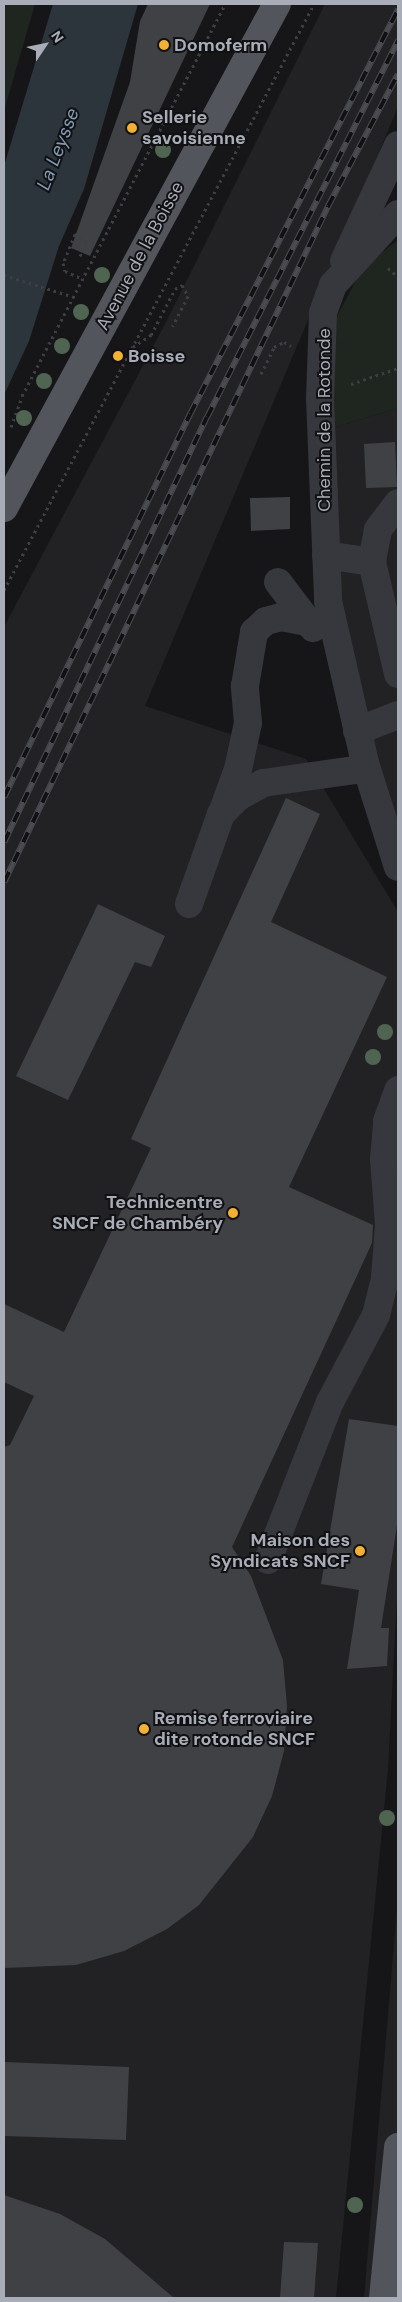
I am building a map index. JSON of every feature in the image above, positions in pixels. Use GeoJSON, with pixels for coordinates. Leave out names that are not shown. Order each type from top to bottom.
{"type":"FeatureCollection","features":[{"type":"Feature","properties":{"kind":"main road","name":"Avenue de la Boisse"},"geometry":{"type":"LineString","coordinates":[[4,508],[277,4]]}},
{"type":"Feature","properties":{"kind":"main road"},"geometry":{"type":"LineString","coordinates":[[383,2298],[398,2146]]}},
{"type":"Feature","properties":{"kind":"street"},"geometry":{"type":"LineString","coordinates":[[333,285],[398,145]]}},
{"type":"Feature","properties":{"kind":"street","name":"Chemin de la Rotonde"},"geometry":{"type":"LineString","coordinates":[[398,214],[333,285],[323,313],[320,398],[328,600],[337,652],[365,763],[398,867]]}},
{"type":"Feature","properties":{"kind":"street"},"geometry":{"type":"LineString","coordinates":[[398,503],[378,530],[372,562],[398,674]]}},
{"type":"Feature","properties":{"kind":"street"},"geometry":{"type":"LineString","coordinates":[[326,556],[372,562]]}},
{"type":"Feature","properties":{"kind":"street"},"geometry":{"type":"LineString","coordinates":[[278,582],[306,622],[337,652]]}},
{"type":"Feature","properties":{"kind":"street"},"geometry":{"type":"LineString","coordinates":[[189,904],[238,769],[248,723],[245,686],[254,632],[266,621],[280,617],[306,622]]}},
{"type":"Feature","properties":{"kind":"street"},"geometry":{"type":"LineString","coordinates":[[357,731],[398,715]]}},
{"type":"Feature","properties":{"kind":"street"},"geometry":{"type":"LineString","coordinates":[[221,814],[263,783],[354,770],[365,763]]}},
{"type":"Feature","properties":{"kind":"street"},"geometry":{"type":"LineString","coordinates":[[268,1560],[330,1402],[376,1315],[385,1278],[389,1225],[384,1158],[387,1122],[398,1090]]}},
{"type":"Feature","properties":{"kind":"path"},"geometry":{"type":"LineString","coordinates":[[80,256],[86,242],[74,234],[63,263],[65,272],[83,279],[225,4]]}},
{"type":"Feature","properties":{"kind":"path"},"geometry":{"type":"LineString","coordinates":[[4,590],[314,4]]}},
{"type":"Feature","properties":{"kind":"path"},"geometry":{"type":"LineString","coordinates":[[4,275],[74,297]]}},
{"type":"Feature","properties":{"kind":"path"},"geometry":{"type":"LineString","coordinates":[[132,347],[152,335],[175,289],[182,285],[188,296],[174,326]]}},
{"type":"Feature","properties":{"kind":"path"},"geometry":{"type":"LineString","coordinates":[[262,374],[279,343],[289,344],[294,353]]}},
{"type":"Feature","properties":{"kind":"path"},"geometry":{"type":"LineString","coordinates":[[347,386],[369,374],[398,368]]}},
{"type":"Feature","properties":{"kind":"shaded area"},"geometry":{"type":"Polygon","coordinates":[[[4,4],[35,4],[4,111],[4,4]]]}},
{"type":"Feature","properties":{"kind":"shaded area"},"geometry":{"type":"Polygon","coordinates":[[[325,4],[398,4],[398,107],[145,706],[306,759],[398,912],[398,1579],[388,1769],[336,2298],[4,2298],[4,627],[164,326],[325,4]]]}},
{"type":"Feature","properties":{"kind":"shaded area"},"geometry":{"type":"Polygon","coordinates":[[[398,240],[398,408],[332,428],[335,320],[363,267],[398,240]]]}},
{"type":"Feature","properties":{"kind":"shaded area"},"geometry":{"type":"Polygon","coordinates":[[[398,408],[398,847],[336,589],[332,428],[398,408]]]}},
{"type":"Feature","properties":{"kind":"shaded area"},"geometry":{"type":"Polygon","coordinates":[[[398,1897],[398,2298],[364,2298],[398,1897]]]}},
{"type":"Feature","properties":{"kind":"water","name":"La Leysse"},"geometry":{"type":"Polygon","coordinates":[[[53,4],[138,4],[84,189],[59,246],[29,341],[4,395],[4,166],[53,4]]]}},
{"type":"Feature","properties":{"kind":"building"},"geometry":{"type":"Polygon","coordinates":[[[148,4],[210,4],[90,256],[71,248],[130,82],[140,21],[148,4]]]}},
{"type":"Feature","properties":{"kind":"building"},"geometry":{"type":"Polygon","coordinates":[[[395,442],[397,487],[366,488],[364,444],[395,442]]]}},
{"type":"Feature","properties":{"kind":"building"},"geometry":{"type":"Polygon","coordinates":[[[290,497],[290,529],[251,531],[250,498],[290,497]]]}},
{"type":"Feature","properties":{"kind":"building"},"geometry":{"type":"Polygon","coordinates":[[[286,798],[320,814],[271,922],[387,977],[289,1187],[373,1225],[372,1243],[232,1547],[251,1576],[283,1660],[287,1706],[284,1751],[272,1796],[253,1837],[199,1905],[167,1929],[124,1951],[76,1965],[4,1968],[4,1447],[10,1445],[34,1396],[4,1382],[4,1304],[64,1332],[151,1148],[131,1139],[286,798]]]}},
{"type":"Feature","properties":{"kind":"building"},"geometry":{"type":"Polygon","coordinates":[[[98,904],[165,936],[151,967],[135,962],[68,1100],[16,1076],[98,904]]]}},
{"type":"Feature","properties":{"kind":"building","name":"Maison des Syndicats SNCF"},"geometry":{"type":"Polygon","coordinates":[[[349,1419],[398,1426],[398,1519],[381,1628],[389,1628],[387,1666],[347,1669],[359,1590],[321,1584],[349,1419]]]}},
{"type":"Feature","properties":{"kind":"building"},"geometry":{"type":"Polygon","coordinates":[[[4,2062],[129,2067],[126,2140],[4,2136],[4,2062]]]}},
{"type":"Feature","properties":{"kind":"building"},"geometry":{"type":"Polygon","coordinates":[[[4,2195],[60,2214],[105,2239],[174,2298],[4,2298],[4,2195]]]}},
{"type":"Feature","properties":{"kind":"building"},"geometry":{"type":"Polygon","coordinates":[[[284,2242],[318,2243],[314,2298],[280,2298],[284,2242]]]}},
{"type":"Feature","properties":{"kind":"railway"},"geometry":{"type":"LineString","coordinates":[[4,797],[190,414],[398,9]]}},
{"type":"Feature","properties":{"kind":"railway"},"geometry":{"type":"LineString","coordinates":[[4,842],[207,417],[398,40]]}},
{"type":"Feature","properties":{"kind":"railway"},"geometry":{"type":"LineString","coordinates":[[4,882],[328,206],[398,74]]}},
{"type":"Feature","properties":{"kind":"place","name":"Domoferm"},"geometry":{"type":"Point","coordinates":[164,45]}},
{"type":"Feature","properties":{"kind":"place","name":"Sellerie savoisienne"},"geometry":{"type":"Point","coordinates":[132,128]}},
{"type":"Feature","properties":{"kind":"place","name":"Boisse"},"geometry":{"type":"Point","coordinates":[118,356]}},
{"type":"Feature","properties":{"kind":"place","name":"Technicentre SNCF de Chambéry"},"geometry":{"type":"Point","coordinates":[233,1213]}},
{"type":"Feature","properties":{"kind":"place","name":"Maison des Syndicats SNCF"},"geometry":{"type":"Point","coordinates":[360,1551]}},
{"type":"Feature","properties":{"kind":"place","name":"Remise ferroviaire dite rotonde SNCF"},"geometry":{"type":"Point","coordinates":[144,1729]}}]}
